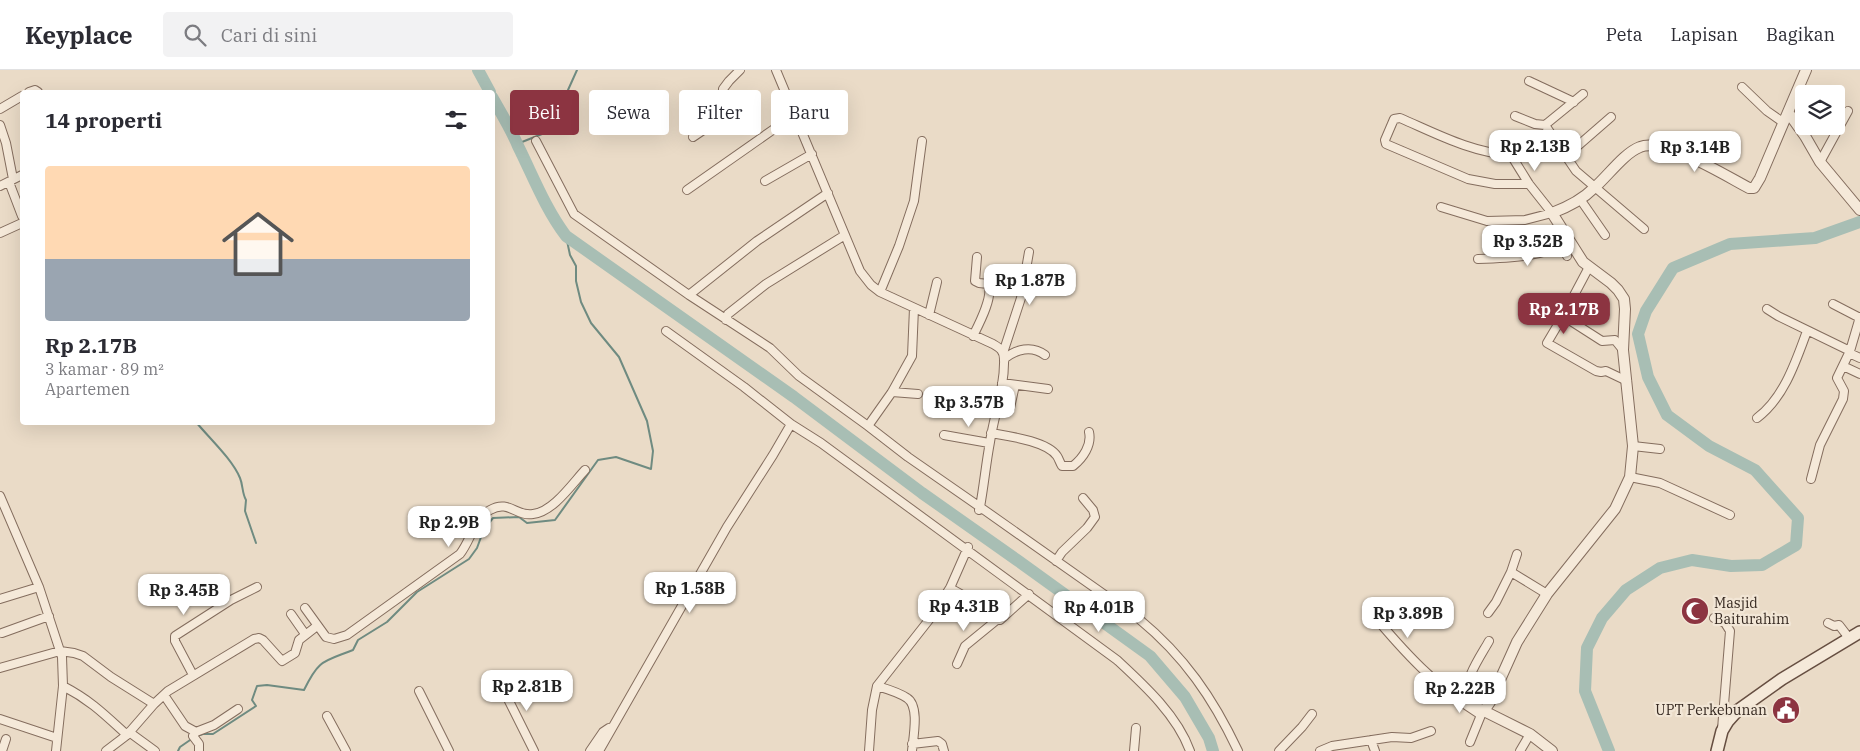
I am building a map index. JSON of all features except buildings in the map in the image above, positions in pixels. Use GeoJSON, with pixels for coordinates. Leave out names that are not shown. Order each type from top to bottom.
{"type":"FeatureCollection","features":[{"type":"Feature","properties":{"kind":"main road"},"geometry":{"type":"LineString","coordinates":[[1717,751],[1722,731],[1737,712],[1782,679],[1860,632]]}},
{"type":"Feature","properties":{"kind":"street"},"geometry":{"type":"LineString","coordinates":[[694,137],[720,118],[723,89],[729,80],[740,70]]}},
{"type":"Feature","properties":{"kind":"street"},"geometry":{"type":"LineString","coordinates":[[776,70],[785,90]]}},
{"type":"Feature","properties":{"kind":"street"},"geometry":{"type":"LineString","coordinates":[[1441,207],[1487,221],[1525,220],[1552,213],[1580,199],[1634,150],[1644,146],[1666,149],[1689,156],[1749,188],[1754,188],[1806,70]]}},
{"type":"Feature","properties":{"kind":"street"},"geometry":{"type":"LineString","coordinates":[[1529,81],[1574,102]]}},
{"type":"Feature","properties":{"kind":"street"},"geometry":{"type":"LineString","coordinates":[[1742,87],[1767,111],[1784,122]]}},
{"type":"Feature","properties":{"kind":"street"},"geometry":{"type":"LineString","coordinates":[[1515,116],[1535,124],[1545,125],[1583,94]]}},
{"type":"Feature","properties":{"kind":"street"},"geometry":{"type":"LineString","coordinates":[[0,109],[20,97]]}},
{"type":"Feature","properties":{"kind":"street"},"geometry":{"type":"LineString","coordinates":[[1820,162],[1848,111]]}},
{"type":"Feature","properties":{"kind":"street"},"geometry":{"type":"LineString","coordinates":[[1788,112],[1820,162],[1860,210]]}},
{"type":"Feature","properties":{"kind":"street"},"geometry":{"type":"LineString","coordinates":[[1565,157],[1611,117]]}},
{"type":"Feature","properties":{"kind":"street"},"geometry":{"type":"LineString","coordinates":[[1511,155],[1500,155],[1470,148],[1400,118],[1394,119],[1385,140],[1385,143],[1389,146],[1468,179],[1496,184],[1530,184]]}},
{"type":"Feature","properties":{"kind":"street"},"geometry":{"type":"LineString","coordinates":[[0,125],[6,143],[11,180],[20,209]]}},
{"type":"Feature","properties":{"kind":"street"},"geometry":{"type":"LineString","coordinates":[[1545,125],[1576,171],[1644,229]]}},
{"type":"Feature","properties":{"kind":"street"},"geometry":{"type":"LineString","coordinates":[[687,190],[771,131]]}},
{"type":"Feature","properties":{"kind":"street"},"geometry":{"type":"LineString","coordinates":[[804,135],[860,271],[871,286],[880,292],[1000,348],[1004,356]]}},
{"type":"Feature","properties":{"kind":"street"},"geometry":{"type":"LineString","coordinates":[[536,141],[574,214],[689,295],[770,348],[799,376],[908,457],[1139,619],[1161,637],[1174,651],[1214,704],[1238,751]]}},
{"type":"Feature","properties":{"kind":"street"},"geometry":{"type":"LineString","coordinates":[[880,292],[899,246],[914,201],[922,141]]}},
{"type":"Feature","properties":{"kind":"street"},"geometry":{"type":"LineString","coordinates":[[1470,742],[1517,642],[1547,594],[1616,509],[1630,477],[1634,446],[1623,350],[1624,299],[1618,290],[1589,268],[1566,244],[1552,213],[1530,184],[1503,142]]}},
{"type":"Feature","properties":{"kind":"street"},"geometry":{"type":"LineString","coordinates":[[765,181],[812,154]]}},
{"type":"Feature","properties":{"kind":"street"},"geometry":{"type":"LineString","coordinates":[[0,186],[20,176]]}},
{"type":"Feature","properties":{"kind":"street"},"geometry":{"type":"LineString","coordinates":[[689,295],[757,241],[828,193]]}},
{"type":"Feature","properties":{"kind":"street"},"geometry":{"type":"LineString","coordinates":[[1580,199],[1605,235]]}},
{"type":"Feature","properties":{"kind":"street"},"geometry":{"type":"LineString","coordinates":[[0,233],[20,224]]}},
{"type":"Feature","properties":{"kind":"street"},"geometry":{"type":"LineString","coordinates":[[726,320],[728,314],[766,284],[845,235]]}},
{"type":"Feature","properties":{"kind":"street"},"geometry":{"type":"LineString","coordinates":[[1566,244],[1567,256]]}},
{"type":"Feature","properties":{"kind":"street"},"geometry":{"type":"LineString","coordinates":[[1478,259],[1510,258],[1547,252],[1566,244]]}},
{"type":"Feature","properties":{"kind":"street"},"geometry":{"type":"LineString","coordinates":[[980,508],[989,443],[1002,383],[1004,356],[1021,298],[1029,252]]}},
{"type":"Feature","properties":{"kind":"street"},"geometry":{"type":"LineString","coordinates":[[973,336],[986,307],[990,288],[988,284],[975,281],[977,257]]}},
{"type":"Feature","properties":{"kind":"street"},"geometry":{"type":"LineString","coordinates":[[1589,268],[1547,343],[1596,371],[1606,371],[1627,381]]}},
{"type":"Feature","properties":{"kind":"street"},"geometry":{"type":"LineString","coordinates":[[929,315],[936,282]]}},
{"type":"Feature","properties":{"kind":"street"},"geometry":{"type":"LineString","coordinates":[[1811,480],[1820,445],[1843,399],[1844,391],[1837,378],[1849,352],[1860,318],[1833,304]]}},
{"type":"Feature","properties":{"kind":"street"},"geometry":{"type":"LineString","coordinates":[[868,426],[892,392],[912,356],[914,308]]}},
{"type":"Feature","properties":{"kind":"street"},"geometry":{"type":"LineString","coordinates":[[1767,309],[1860,358]]}},
{"type":"Feature","properties":{"kind":"street"},"geometry":{"type":"LineString","coordinates":[[1563,316],[1602,341],[1615,340],[1623,350]]}},
{"type":"Feature","properties":{"kind":"street"},"geometry":{"type":"LineString","coordinates":[[666,331],[744,387],[790,424],[821,443],[968,548],[1117,660],[1169,714],[1190,751]]}},
{"type":"Feature","properties":{"kind":"street"},"geometry":{"type":"LineString","coordinates":[[1757,418],[1772,405],[1797,358],[1807,331]]}},
{"type":"Feature","properties":{"kind":"street"},"geometry":{"type":"LineString","coordinates":[[1004,356],[1025,349],[1038,350],[1045,355]]}},
{"type":"Feature","properties":{"kind":"street"},"geometry":{"type":"LineString","coordinates":[[1843,366],[1860,374]]}},
{"type":"Feature","properties":{"kind":"street"},"geometry":{"type":"LineString","coordinates":[[1002,383],[1048,389]]}},
{"type":"Feature","properties":{"kind":"street"},"geometry":{"type":"LineString","coordinates":[[996,410],[1006,411],[1010,408],[1015,385]]}},
{"type":"Feature","properties":{"kind":"street"},"geometry":{"type":"LineString","coordinates":[[892,392],[918,394]]}},
{"type":"Feature","properties":{"kind":"street"},"geometry":{"type":"LineString","coordinates":[[599,751],[727,527],[773,455],[790,424]]}},
{"type":"Feature","properties":{"kind":"street"},"geometry":{"type":"LineString","coordinates":[[991,433],[1040,444],[1056,454],[1062,466],[1073,466],[1081,458],[1090,442],[1088,432]]}},
{"type":"Feature","properties":{"kind":"street"},"geometry":{"type":"LineString","coordinates":[[944,435],[989,443]]}},
{"type":"Feature","properties":{"kind":"street"},"geometry":{"type":"LineString","coordinates":[[1634,446],[1660,449]]}},
{"type":"Feature","properties":{"kind":"street"},"geometry":{"type":"LineString","coordinates":[[305,608],[324,636],[336,638],[346,635],[460,554],[481,516],[498,506],[506,506],[521,513],[531,515],[542,512],[564,494],[585,470]]}},
{"type":"Feature","properties":{"kind":"street"},"geometry":{"type":"LineString","coordinates":[[1630,477],[1660,483],[1730,515]]}},
{"type":"Feature","properties":{"kind":"street"},"geometry":{"type":"LineString","coordinates":[[0,496],[39,587],[60,651],[63,667],[56,751]]}},
{"type":"Feature","properties":{"kind":"street"},"geometry":{"type":"LineString","coordinates":[[1056,561],[1095,517],[1093,510],[1083,498]]}},
{"type":"Feature","properties":{"kind":"street"},"geometry":{"type":"LineString","coordinates":[[869,751],[872,710],[877,686],[932,616],[950,588],[968,548]]}},
{"type":"Feature","properties":{"kind":"street"},"geometry":{"type":"LineString","coordinates":[[1488,613],[1496,602],[1511,572],[1517,554]]}},
{"type":"Feature","properties":{"kind":"street"},"geometry":{"type":"LineString","coordinates":[[1511,572],[1547,594]]}},
{"type":"Feature","properties":{"kind":"street"},"geometry":{"type":"LineString","coordinates":[[0,599],[39,587]]}},
{"type":"Feature","properties":{"kind":"street"},"geometry":{"type":"LineString","coordinates":[[194,676],[175,641],[175,636],[231,600],[257,587]]}},
{"type":"Feature","properties":{"kind":"street"},"geometry":{"type":"LineString","coordinates":[[950,588],[984,607],[998,619]]}},
{"type":"Feature","properties":{"kind":"street"},"geometry":{"type":"LineString","coordinates":[[957,664],[965,646],[998,619],[1001,619],[1029,594]]}},
{"type":"Feature","properties":{"kind":"street"},"geometry":{"type":"LineString","coordinates":[[1370,611],[1396,643],[1430,678],[1483,713],[1530,734],[1552,751]]}},
{"type":"Feature","properties":{"kind":"street"},"geometry":{"type":"LineString","coordinates":[[291,614],[305,634]]}},
{"type":"Feature","properties":{"kind":"street"},"geometry":{"type":"LineString","coordinates":[[2,632],[49,616]]}},
{"type":"Feature","properties":{"kind":"street"},"geometry":{"type":"LineString","coordinates":[[1714,618],[1725,623],[1730,631],[1722,731]]}},
{"type":"Feature","properties":{"kind":"street"},"geometry":{"type":"LineString","coordinates":[[1828,623],[1834,626],[1839,625],[1849,638]]}},
{"type":"Feature","properties":{"kind":"street"},"geometry":{"type":"LineString","coordinates":[[106,751],[128,733],[164,695],[257,638],[263,640],[279,660],[283,661],[296,652],[298,642],[305,634],[317,626]]}},
{"type":"Feature","properties":{"kind":"street"},"geometry":{"type":"LineString","coordinates":[[1483,713],[1470,700],[1466,688],[1489,641]]}},
{"type":"Feature","properties":{"kind":"street"},"geometry":{"type":"LineString","coordinates":[[0,668],[60,651],[83,656],[111,677],[154,704]]}},
{"type":"Feature","properties":{"kind":"street"},"geometry":{"type":"LineString","coordinates":[[500,683],[534,751]]}},
{"type":"Feature","properties":{"kind":"street"},"geometry":{"type":"LineString","coordinates":[[62,686],[94,705],[128,733],[155,751]]}},
{"type":"Feature","properties":{"kind":"street"},"geometry":{"type":"LineString","coordinates":[[877,686],[907,698],[912,705],[915,716],[912,747],[938,741],[942,744],[944,751]]}},
{"type":"Feature","properties":{"kind":"street"},"geometry":{"type":"LineString","coordinates":[[419,691],[448,751]]}},
{"type":"Feature","properties":{"kind":"street"},"geometry":{"type":"LineString","coordinates":[[164,695],[185,726],[195,734],[199,748]]}},
{"type":"Feature","properties":{"kind":"street"},"geometry":{"type":"LineString","coordinates":[[195,734],[214,725],[238,709]]}},
{"type":"Feature","properties":{"kind":"street"},"geometry":{"type":"LineString","coordinates":[[1279,751],[1312,714]]}},
{"type":"Feature","properties":{"kind":"street"},"geometry":{"type":"LineString","coordinates":[[327,716],[346,751]]}},
{"type":"Feature","properties":{"kind":"street"},"geometry":{"type":"LineString","coordinates":[[0,719],[57,738]]}},
{"type":"Feature","properties":{"kind":"street"},"geometry":{"type":"LineString","coordinates":[[590,751],[603,732],[612,726]]}},
{"type":"Feature","properties":{"kind":"street"},"geometry":{"type":"LineString","coordinates":[[1134,751],[1136,728]]}},
{"type":"Feature","properties":{"kind":"street"},"geometry":{"type":"LineString","coordinates":[[1320,751],[1332,746],[1392,737],[1411,738],[1431,731]]}},
{"type":"Feature","properties":{"kind":"street"},"geometry":{"type":"LineString","coordinates":[[1520,751],[1530,734]]}},
{"type":"Feature","properties":{"kind":"street"},"geometry":{"type":"LineString","coordinates":[[2,751],[6,738]]}},
{"type":"Feature","properties":{"kind":"street"},"geometry":{"type":"LineString","coordinates":[[1371,740],[1375,751]]}},
{"type":"Feature","properties":{"kind":"waterway"},"geometry":{"type":"LineString","coordinates":[[478,70],[489,90]]}},
{"type":"Feature","properties":{"kind":"waterway"},"geometry":{"type":"LineString","coordinates":[[517,144],[542,134],[554,114],[567,98],[568,90],[577,70]]}},
{"type":"Feature","properties":{"kind":"waterway"},"geometry":{"type":"LineString","coordinates":[[495,102],[546,203],[566,236],[794,397],[922,493],[1150,656],[1185,697],[1209,738],[1213,751]]}},
{"type":"Feature","properties":{"kind":"waterway"},"geometry":{"type":"LineString","coordinates":[[1609,751],[1585,691],[1587,648],[1602,618],[1626,590],[1660,568],[1692,560],[1731,566],[1762,565],[1796,545],[1798,518],[1755,470],[1709,446],[1667,415],[1648,377],[1638,334],[1646,311],[1673,268],[1730,244],[1815,238],[1860,222]]}},
{"type":"Feature","properties":{"kind":"waterway"},"geometry":{"type":"LineString","coordinates":[[197,736],[213,734],[256,706],[252,700],[257,686],[267,685],[304,690],[314,672],[323,663],[353,650],[358,640],[387,622],[417,592],[469,559],[477,548],[484,529],[493,518],[519,517],[527,523],[555,520],[598,460],[616,457],[651,469],[653,451],[647,421],[619,357],[591,323],[581,302],[576,281],[576,266],[570,255],[566,236]]}},
{"type":"Feature","properties":{"kind":"waterway"},"geometry":{"type":"LineString","coordinates":[[199,425],[226,456],[240,478],[246,500],[245,511],[256,543]]}},
{"type":"Feature","properties":{"kind":"waterway"},"geometry":{"type":"LineString","coordinates":[[178,751],[180,747],[193,738]]}},
{"type":"Feature","properties":{"kind":"place","name":"Masjid Baiturahim"},"geometry":{"type":"Point","coordinates":[1695,611]}},
{"type":"Feature","properties":{"kind":"place","name":"UPT Perkebunan"},"geometry":{"type":"Point","coordinates":[1786,710]}}]}
